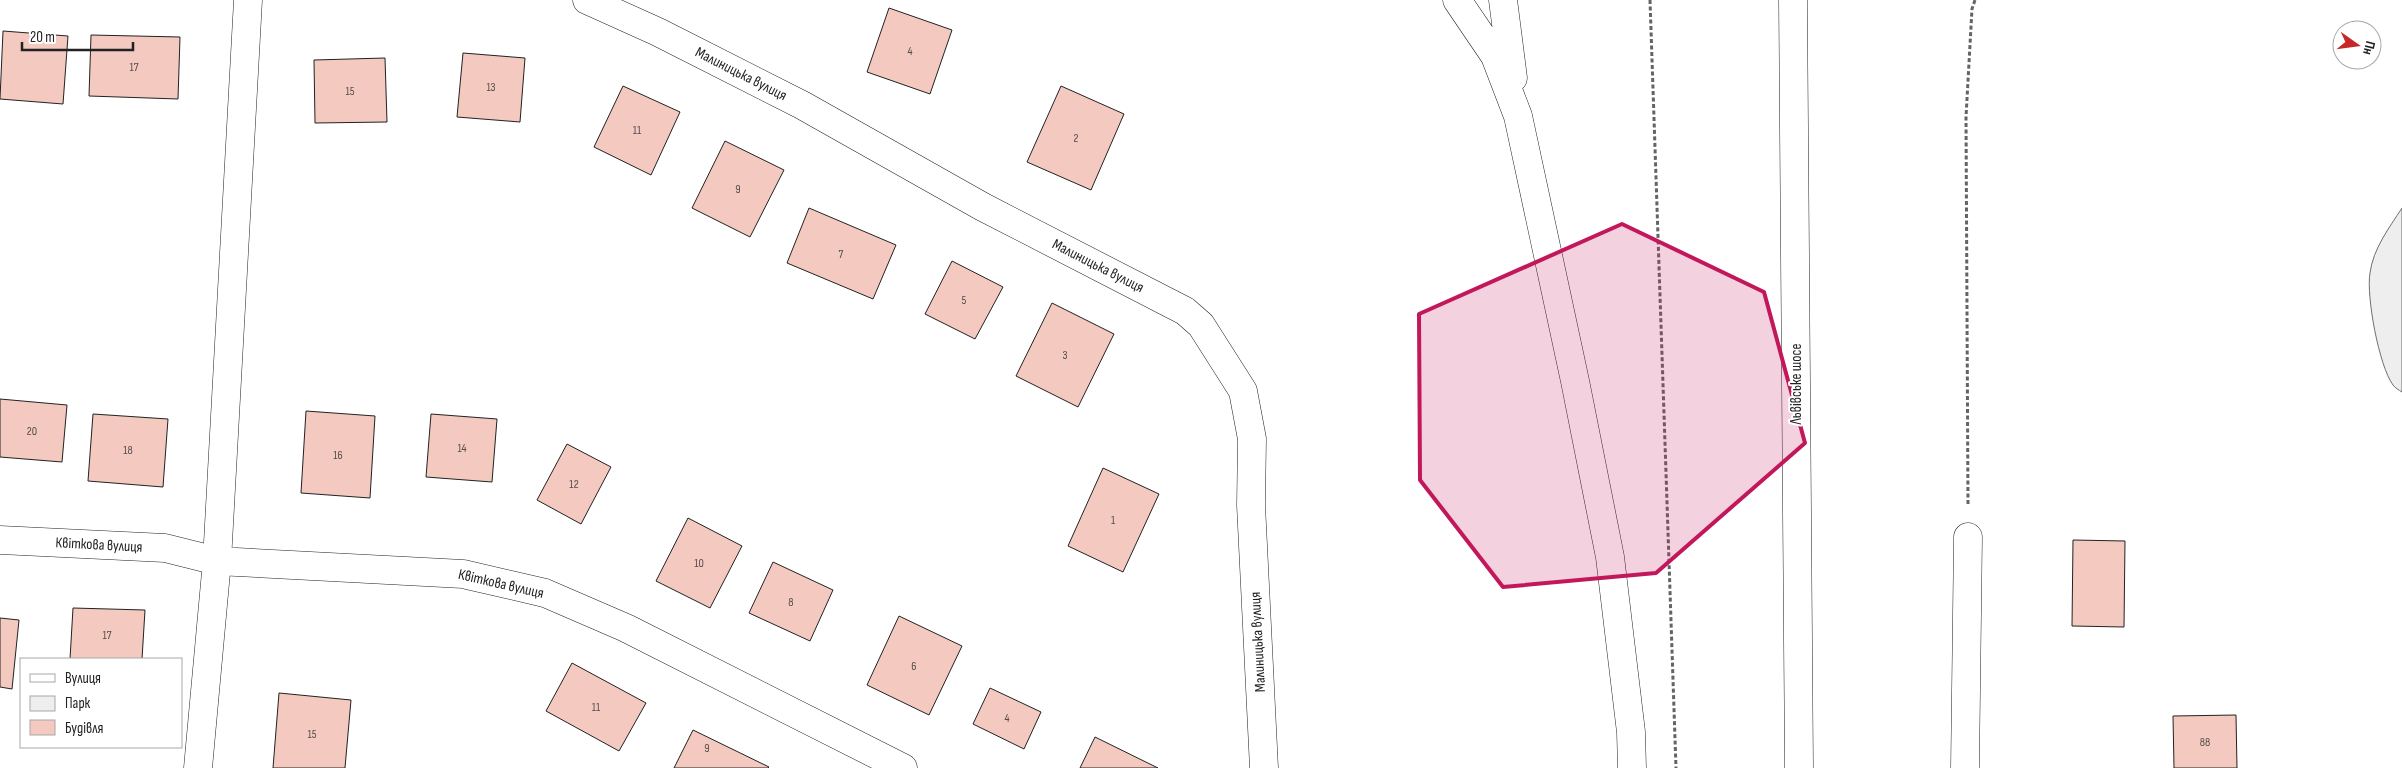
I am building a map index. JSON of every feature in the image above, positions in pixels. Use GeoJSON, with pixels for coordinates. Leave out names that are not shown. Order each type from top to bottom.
{"type":"FeatureCollection","features":[{"type":"Feature","properties":{"kind":"street"},"geometry":{"type":"LineString","coordinates":[[198,768],[218,561],[248,0]]}},
{"type":"Feature","properties":{"kind":"street","name":"Малиницька вулиця"},"geometry":{"type":"LineString","coordinates":[[587,0],[658,32],[802,105],[983,207],[1185,312],[1201,325],[1243,391],[1252,439],[1251,505],[1264,768]]}},
{"type":"Feature","properties":{"kind":"street"},"geometry":{"type":"LineString","coordinates":[[1457,0],[1495,56],[1518,116]]}},
{"type":"Feature","properties":{"kind":"street"},"geometry":{"type":"LineString","coordinates":[[1503,0],[1518,116],[1575,381],[1610,557],[1632,732],[1632,768]]}},
{"type":"Feature","properties":{"kind":"street","name":"Львівське шосе"},"geometry":{"type":"LineString","coordinates":[[1793,0],[1799,768]]}},
{"type":"Feature","properties":{"kind":"street"},"geometry":{"type":"LineString","coordinates":[[1965,768],[1968,537]]}},
{"type":"Feature","properties":{"kind":"street","name":"Квіткова вулиця"},"geometry":{"type":"LineString","coordinates":[[0,540],[165,548],[218,561],[463,574],[545,593],[626,628],[903,768]]}},
{"type":"Feature","properties":{"kind":"path"},"geometry":{"type":"LineString","coordinates":[[1650,0],[1676,768]]}},
{"type":"Feature","properties":{"kind":"path"},"geometry":{"type":"LineString","coordinates":[[1968,537],[1966,117],[1972,9],[1975,0]]}},
{"type":"Feature","properties":{"kind":"highlighted area"},"geometry":{"type":"Polygon","coordinates":[[[1622,224],[1764,292],[1805,443],[1656,573],[1503,587],[1420,480],[1419,314],[1622,224]]]}},
{"type":"Feature","properties":{"kind":"green space"},"geometry":{"type":"Polygon","coordinates":[[[2402,208],[2402,392],[2393,385],[2383,363],[2375,331],[2369,284],[2374,256],[2402,208]]]}},
{"type":"Feature","properties":{"kind":"building"},"geometry":{"type":"Polygon","coordinates":[[[889,8],[952,30],[930,94],[867,72],[889,8]]]}},
{"type":"Feature","properties":{"kind":"building"},"geometry":{"type":"Polygon","coordinates":[[[3,31],[68,36],[63,104],[0,99],[3,31]]]}},
{"type":"Feature","properties":{"kind":"building"},"geometry":{"type":"Polygon","coordinates":[[[91,35],[180,37],[178,99],[89,96],[91,35]]]}},
{"type":"Feature","properties":{"kind":"building"},"geometry":{"type":"Polygon","coordinates":[[[463,53],[525,58],[520,122],[457,117],[463,53]]]}},
{"type":"Feature","properties":{"kind":"building"},"geometry":{"type":"Polygon","coordinates":[[[385,58],[387,122],[315,123],[314,60],[385,58]]]}},
{"type":"Feature","properties":{"kind":"building"},"geometry":{"type":"Polygon","coordinates":[[[623,86],[680,112],[651,175],[594,147],[623,86]]]}},
{"type":"Feature","properties":{"kind":"building"},"geometry":{"type":"Polygon","coordinates":[[[1061,86],[1124,114],[1091,190],[1027,162],[1061,86]]]}},
{"type":"Feature","properties":{"kind":"building"},"geometry":{"type":"Polygon","coordinates":[[[725,141],[784,170],[750,237],[692,208],[725,141]]]}},
{"type":"Feature","properties":{"kind":"building"},"geometry":{"type":"Polygon","coordinates":[[[809,208],[896,245],[873,299],[787,263],[809,208]]]}},
{"type":"Feature","properties":{"kind":"building"},"geometry":{"type":"Polygon","coordinates":[[[952,261],[1003,287],[975,339],[925,314],[952,261]]]}},
{"type":"Feature","properties":{"kind":"building"},"geometry":{"type":"Polygon","coordinates":[[[1052,303],[1114,334],[1078,407],[1016,376],[1052,303]]]}},
{"type":"Feature","properties":{"kind":"building"},"geometry":{"type":"Polygon","coordinates":[[[0,399],[67,405],[62,462],[0,457],[0,399]]]}},
{"type":"Feature","properties":{"kind":"building"},"geometry":{"type":"Polygon","coordinates":[[[306,411],[375,416],[370,498],[301,493],[306,411]]]}},
{"type":"Feature","properties":{"kind":"building"},"geometry":{"type":"Polygon","coordinates":[[[93,414],[168,419],[163,487],[88,481],[93,414]]]}},
{"type":"Feature","properties":{"kind":"building"},"geometry":{"type":"Polygon","coordinates":[[[431,414],[497,419],[492,482],[426,477],[431,414]]]}},
{"type":"Feature","properties":{"kind":"building"},"geometry":{"type":"Polygon","coordinates":[[[567,444],[611,467],[581,524],[537,500],[567,444]]]}},
{"type":"Feature","properties":{"kind":"building"},"geometry":{"type":"Polygon","coordinates":[[[1103,468],[1159,494],[1123,572],[1068,546],[1103,468]]]}},
{"type":"Feature","properties":{"kind":"building"},"geometry":{"type":"Polygon","coordinates":[[[688,518],[742,546],[710,608],[656,581],[688,518]]]}},
{"type":"Feature","properties":{"kind":"building"},"geometry":{"type":"Polygon","coordinates":[[[2073,540],[2125,541],[2124,627],[2072,626],[2073,540]]]}},
{"type":"Feature","properties":{"kind":"building"},"geometry":{"type":"Polygon","coordinates":[[[773,562],[833,590],[810,641],[749,613],[773,562]]]}},
{"type":"Feature","properties":{"kind":"building"},"geometry":{"type":"Polygon","coordinates":[[[73,608],[145,610],[142,658],[70,658],[73,608]]]}},
{"type":"Feature","properties":{"kind":"building"},"geometry":{"type":"Polygon","coordinates":[[[899,616],[962,646],[929,715],[867,685],[899,616]]]}},
{"type":"Feature","properties":{"kind":"building"},"geometry":{"type":"Polygon","coordinates":[[[0,618],[19,620],[12,689],[0,687],[0,618]]]}},
{"type":"Feature","properties":{"kind":"building"},"geometry":{"type":"Polygon","coordinates":[[[572,663],[646,703],[619,751],[546,711],[572,663]]]}},
{"type":"Feature","properties":{"kind":"building"},"geometry":{"type":"Polygon","coordinates":[[[990,688],[1041,712],[1024,749],[973,724],[990,688]]]}},
{"type":"Feature","properties":{"kind":"building"},"geometry":{"type":"Polygon","coordinates":[[[279,693],[351,700],[345,768],[273,768],[279,693]]]}},
{"type":"Feature","properties":{"kind":"building"},"geometry":{"type":"Polygon","coordinates":[[[2236,715],[2237,768],[2174,768],[2173,716],[2236,715]]]}},
{"type":"Feature","properties":{"kind":"building"},"geometry":{"type":"Polygon","coordinates":[[[693,730],[769,767],[674,768],[693,730]]]}},
{"type":"Feature","properties":{"kind":"building"},"geometry":{"type":"Polygon","coordinates":[[[1095,737],[1158,768],[1080,768],[1095,737]]]}}]}
